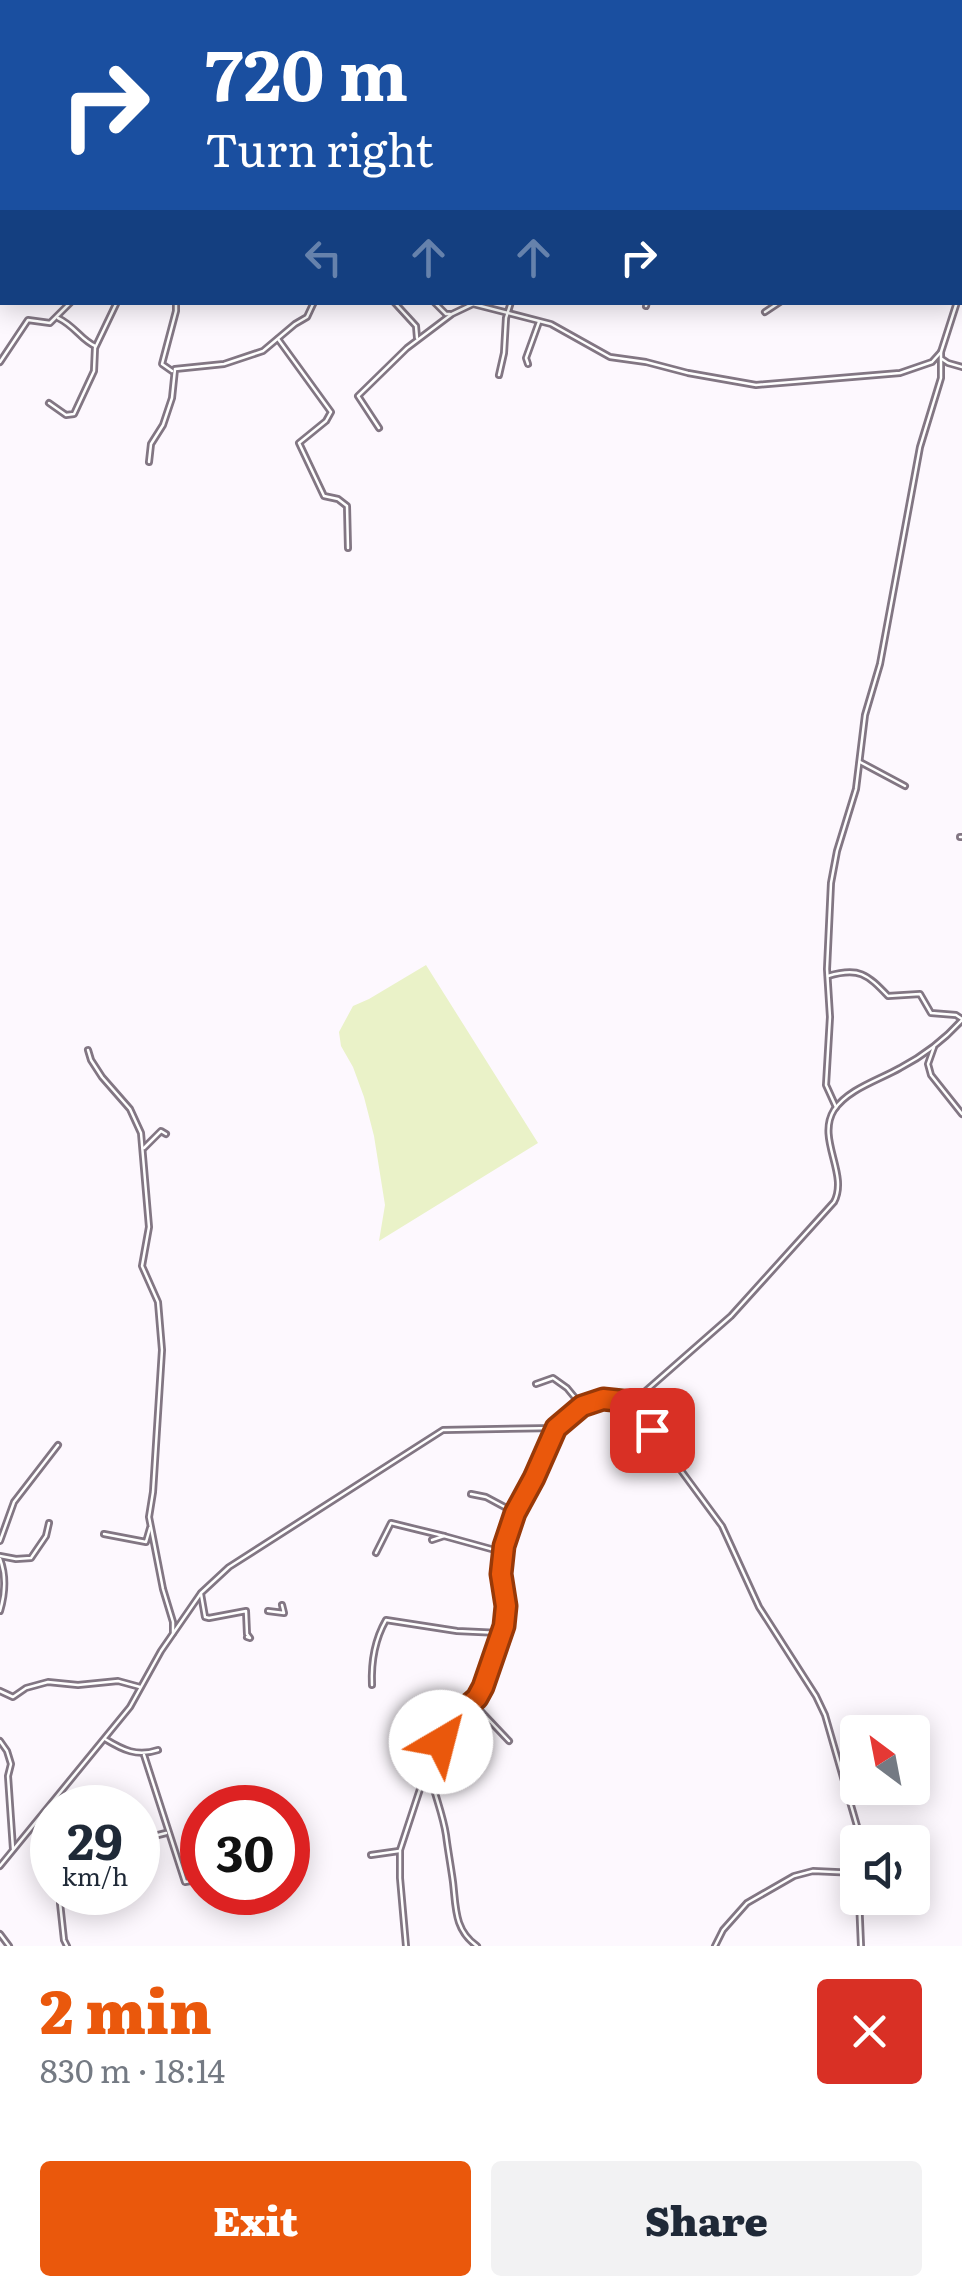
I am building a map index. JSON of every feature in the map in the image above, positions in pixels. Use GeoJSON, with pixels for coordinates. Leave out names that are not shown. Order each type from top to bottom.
{"type":"FeatureCollection","features":[{"type":"Feature","properties":{"kind":"street"},"geometry":{"type":"LineString","coordinates":[[0,362],[28,320],[50,323],[68,305]]}},
{"type":"Feature","properties":{"kind":"street"},"geometry":{"type":"LineString","coordinates":[[49,403],[66,415],[74,414],[94,371],[96,346],[116,305]]}},
{"type":"Feature","properties":{"kind":"street"},"geometry":{"type":"LineString","coordinates":[[173,372],[162,364],[176,305]]}},
{"type":"Feature","properties":{"kind":"street"},"geometry":{"type":"LineString","coordinates":[[173,372],[240,361],[262,351],[307,317],[313,305]]}},
{"type":"Feature","properties":{"kind":"street"},"geometry":{"type":"LineString","coordinates":[[397,305],[416,326],[418,340]]}},
{"type":"Feature","properties":{"kind":"street"},"geometry":{"type":"LineString","coordinates":[[437,305],[446,314],[452,314]]}},
{"type":"Feature","properties":{"kind":"street"},"geometry":{"type":"LineString","coordinates":[[441,309],[444,305]]}},
{"type":"Feature","properties":{"kind":"street"},"geometry":{"type":"LineString","coordinates":[[378,428],[358,396],[418,340],[452,314],[472,305]]}},
{"type":"Feature","properties":{"kind":"street"},"geometry":{"type":"LineString","coordinates":[[478,305],[540,320],[610,357],[756,385],[900,373],[932,362],[941,352]]}},
{"type":"Feature","properties":{"kind":"street"},"geometry":{"type":"LineString","coordinates":[[499,375],[510,305]]}},
{"type":"Feature","properties":{"kind":"street"},"geometry":{"type":"LineString","coordinates":[[765,312],[776,305]]}},
{"type":"Feature","properties":{"kind":"street"},"geometry":{"type":"LineString","coordinates":[[836,1108],[826,1084],[831,882],[856,789],[866,715],[880,664],[920,447],[940,378],[941,352],[956,305]]}},
{"type":"Feature","properties":{"kind":"street"},"geometry":{"type":"LineString","coordinates":[[57,318],[74,326],[88,343],[96,346]]}},
{"type":"Feature","properties":{"kind":"street"},"geometry":{"type":"LineString","coordinates":[[528,364],[526,358],[540,320]]}},
{"type":"Feature","properties":{"kind":"street"},"geometry":{"type":"LineString","coordinates":[[278,339],[332,412],[299,442],[322,492],[346,506],[348,548]]}},
{"type":"Feature","properties":{"kind":"street"},"geometry":{"type":"LineString","coordinates":[[941,358],[962,367]]}},
{"type":"Feature","properties":{"kind":"street"},"geometry":{"type":"LineString","coordinates":[[149,462],[151,444],[163,425],[172,398],[173,372]]}},
{"type":"Feature","properties":{"kind":"street"},"geometry":{"type":"LineString","coordinates":[[859,762],[905,786]]}},
{"type":"Feature","properties":{"kind":"street"},"geometry":{"type":"LineString","coordinates":[[406,1946],[400,1851],[441,1742],[454,1718],[483,1687],[502,1633],[506,1606],[501,1574],[515,1513],[556,1428],[582,1406],[603,1399],[632,1402],[730,1316],[834,1202],[839,1188],[830,1118],[836,1108],[862,1088],[934,1046],[962,1019],[956,1014],[931,1014],[920,994],[888,996],[863,973],[842,972],[827,977]]}},
{"type":"Feature","properties":{"kind":"street"},"geometry":{"type":"LineString","coordinates":[[934,1046],[928,1064],[931,1075],[962,1114]]}},
{"type":"Feature","properties":{"kind":"street"},"geometry":{"type":"LineString","coordinates":[[88,1050],[91,1060],[138,1123],[149,1228],[142,1266],[158,1302],[162,1350],[150,1533],[146,1542],[104,1534]]}},
{"type":"Feature","properties":{"kind":"street"},"geometry":{"type":"LineString","coordinates":[[142,1148],[161,1131],[166,1134]]}},
{"type":"Feature","properties":{"kind":"street"},"geometry":{"type":"LineString","coordinates":[[536,1384],[553,1378],[568,1388],[582,1406]]}},
{"type":"Feature","properties":{"kind":"street"},"geometry":{"type":"LineString","coordinates":[[632,1402],[722,1526],[759,1607],[816,1696],[857,1825]]}},
{"type":"Feature","properties":{"kind":"street"},"geometry":{"type":"LineString","coordinates":[[0,1866],[130,1706],[161,1651],[201,1593],[229,1567],[443,1430],[556,1428]]}},
{"type":"Feature","properties":{"kind":"street"},"geometry":{"type":"LineString","coordinates":[[0,1542],[14,1502],[58,1444]]}},
{"type":"Feature","properties":{"kind":"street"},"geometry":{"type":"LineString","coordinates":[[471,1494],[515,1513]]}},
{"type":"Feature","properties":{"kind":"street"},"geometry":{"type":"LineString","coordinates":[[149,1517],[174,1622],[172,1637]]}},
{"type":"Feature","properties":{"kind":"street"},"geometry":{"type":"LineString","coordinates":[[0,1611],[4,1596],[0,1557],[30,1558],[46,1536],[49,1523]]}},
{"type":"Feature","properties":{"kind":"street"},"geometry":{"type":"LineString","coordinates":[[376,1553],[390,1523],[504,1553]]}},
{"type":"Feature","properties":{"kind":"street"},"geometry":{"type":"LineString","coordinates":[[432,1540],[444,1536]]}},
{"type":"Feature","properties":{"kind":"street"},"geometry":{"type":"LineString","coordinates":[[201,1593],[205,1617],[246,1611],[247,1638]]}},
{"type":"Feature","properties":{"kind":"street"},"geometry":{"type":"LineString","coordinates":[[268,1610],[284,1614],[282,1605]]}},
{"type":"Feature","properties":{"kind":"street"},"geometry":{"type":"LineString","coordinates":[[372,1685],[374,1647],[386,1620],[457,1631],[502,1633]]}},
{"type":"Feature","properties":{"kind":"street"},"geometry":{"type":"LineString","coordinates":[[0,1692],[13,1698],[26,1688],[48,1682],[118,1681],[141,1687]]}},
{"type":"Feature","properties":{"kind":"street"},"geometry":{"type":"LineString","coordinates":[[472,1702],[509,1741]]}},
{"type":"Feature","properties":{"kind":"street"},"geometry":{"type":"LineString","coordinates":[[103,1738],[144,1755],[158,1750]]}},
{"type":"Feature","properties":{"kind":"street"},"geometry":{"type":"LineString","coordinates":[[0,1741],[12,1764],[8,1776],[13,1851]]}},
{"type":"Feature","properties":{"kind":"street"},"geometry":{"type":"LineString","coordinates":[[441,1742],[469,1746]]}},
{"type":"Feature","properties":{"kind":"street"},"geometry":{"type":"LineString","coordinates":[[144,1755],[180,1868]]}},
{"type":"Feature","properties":{"kind":"street"},"geometry":{"type":"LineString","coordinates":[[430,1772],[446,1832],[458,1923],[464,1935],[477,1946]]}},
{"type":"Feature","properties":{"kind":"street"},"geometry":{"type":"LineString","coordinates":[[0,1774],[8,1776]]}},
{"type":"Feature","properties":{"kind":"street"},"geometry":{"type":"LineString","coordinates":[[160,1835],[167,1833]]}},
{"type":"Feature","properties":{"kind":"street"},"geometry":{"type":"LineString","coordinates":[[371,1856],[400,1851]]}},
{"type":"Feature","properties":{"kind":"street"},"geometry":{"type":"LineString","coordinates":[[715,1946],[723,1930],[748,1902],[794,1876],[813,1871],[840,1873]]}},
{"type":"Feature","properties":{"kind":"street"},"geometry":{"type":"LineString","coordinates":[[61,1915],[67,1946]]}},
{"type":"Feature","properties":{"kind":"street"},"geometry":{"type":"LineString","coordinates":[[860,1915],[861,1946]]}},
{"type":"Feature","properties":{"kind":"street"},"geometry":{"type":"LineString","coordinates":[[0,1934],[9,1946]]}},
{"type":"Feature","properties":{"kind":"green space"},"geometry":{"type":"Polygon","coordinates":[[[426,965],[538,1143],[379,1241],[385,1205],[374,1136],[339,1032],[353,1006],[426,965]]]}},
{"type":"Feature","properties":{"kind":"route"},"geometry":{"type":"LineString","coordinates":[[441,1742],[454,1718],[477,1698],[483,1687],[504,1626],[504,1546],[515,1513],[556,1428],[582,1406],[603,1399],[632,1402],[652,1430]]}}]}
